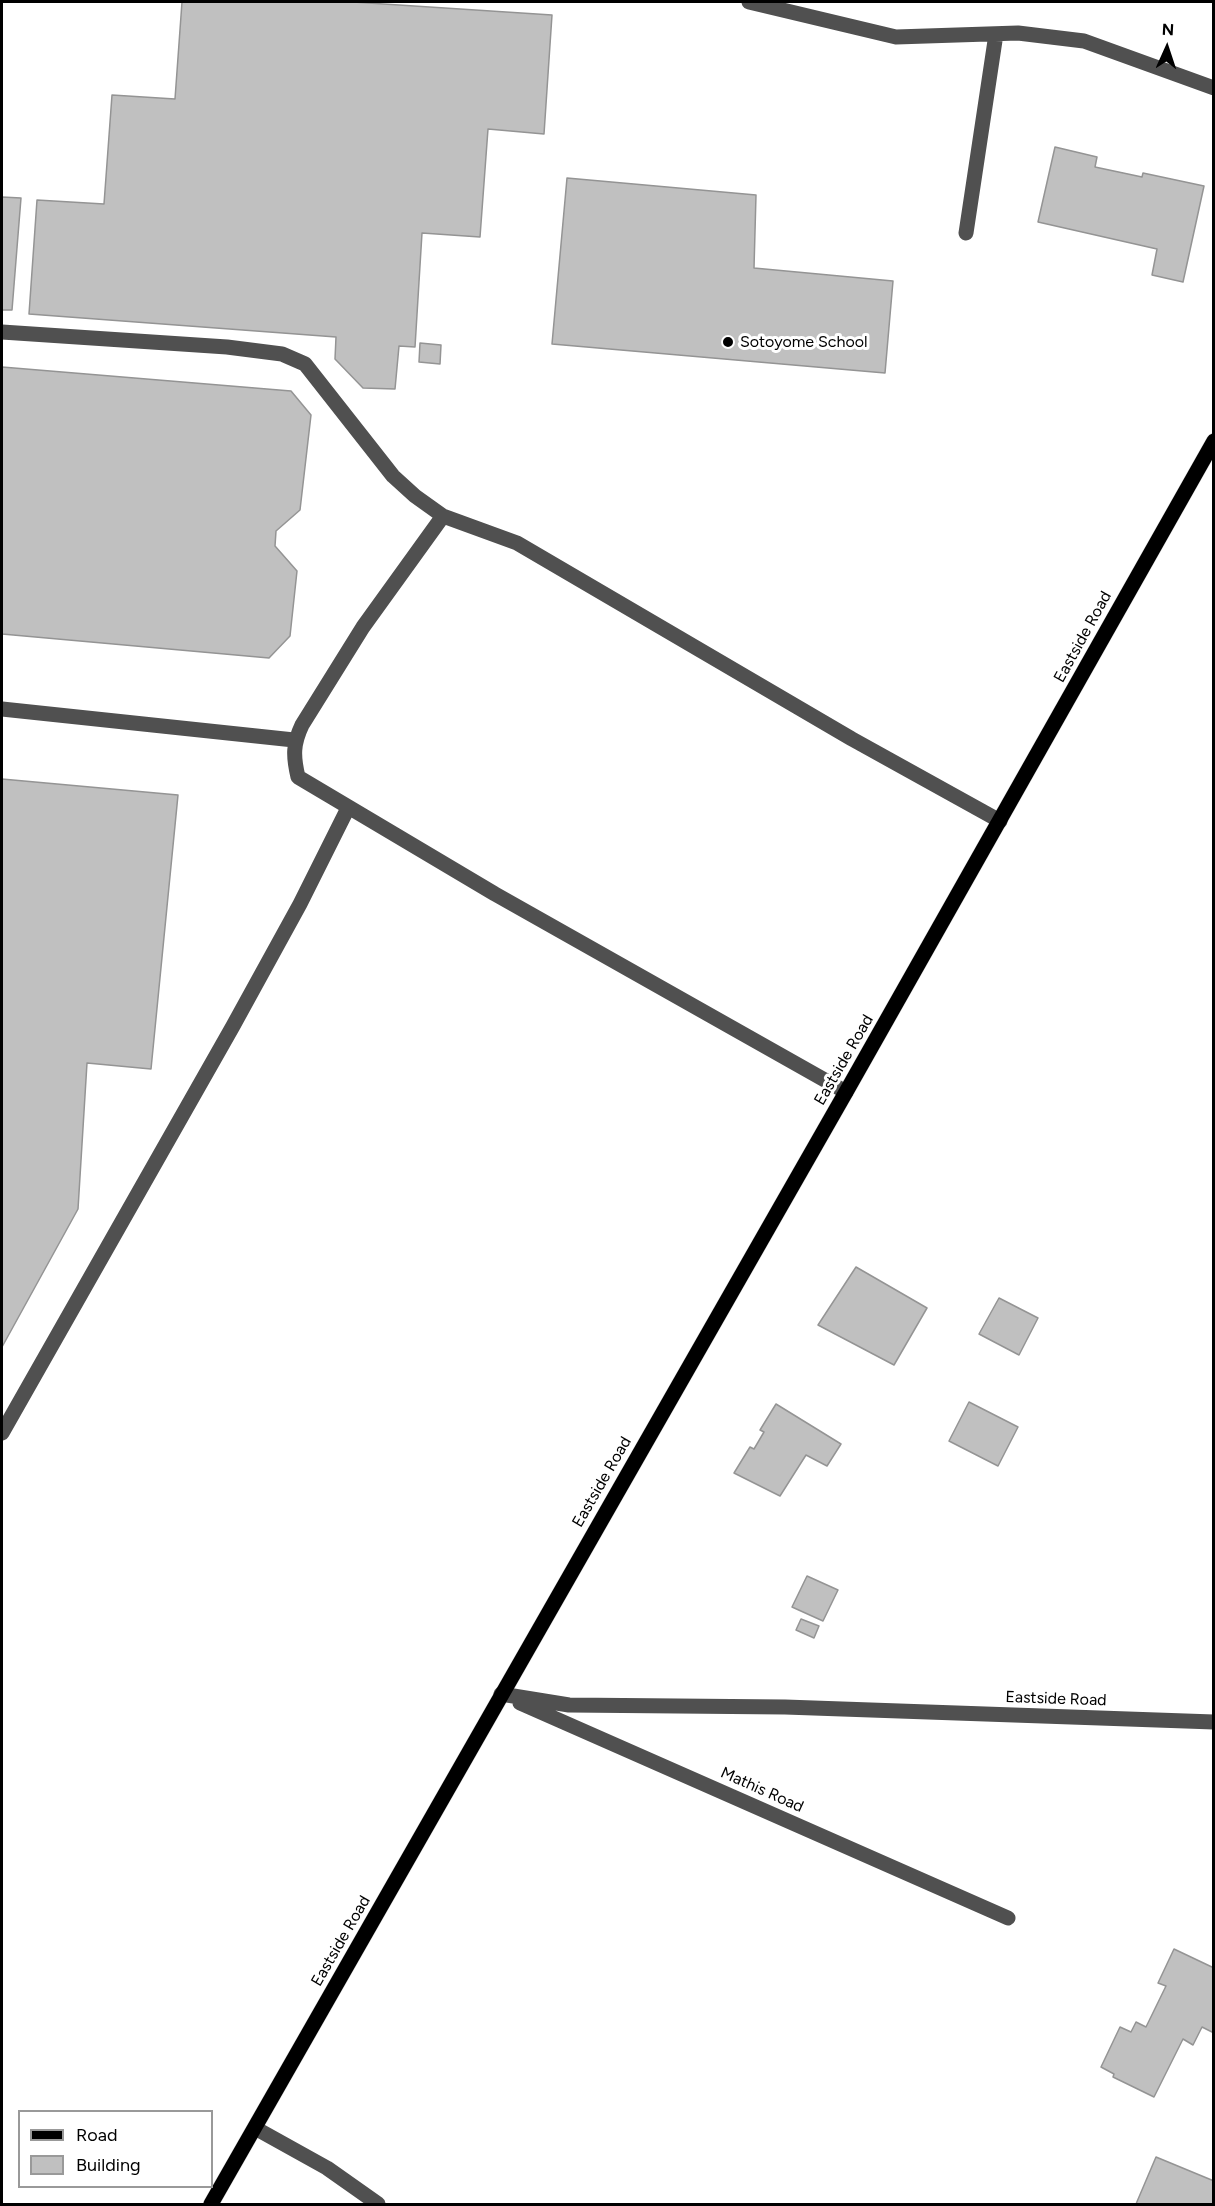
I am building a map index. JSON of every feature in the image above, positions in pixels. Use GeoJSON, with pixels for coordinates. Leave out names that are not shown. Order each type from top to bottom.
{"type":"FeatureCollection","features":[{"type":"Feature","properties":{"kind":"main road","name":"Eastside Road"},"geometry":{"type":"LineString","coordinates":[[211,2205],[846,1092],[1214,441]]}},
{"type":"Feature","properties":{"kind":"street"},"geometry":{"type":"LineString","coordinates":[[749,2],[896,37],[1018,33],[1084,41],[1214,88]]}},
{"type":"Feature","properties":{"kind":"street"},"geometry":{"type":"LineString","coordinates":[[966,233],[996,34]]}},
{"type":"Feature","properties":{"kind":"street"},"geometry":{"type":"LineString","coordinates":[[2,332],[227,347],[282,354],[305,364],[393,476],[415,496],[443,516],[517,543],[852,739],[1000,821]]}},
{"type":"Feature","properties":{"kind":"street"},"geometry":{"type":"LineString","coordinates":[[443,516],[363,627],[294,740],[293,757],[298,777],[495,894],[846,1092]]}},
{"type":"Feature","properties":{"kind":"street"},"geometry":{"type":"LineString","coordinates":[[2,709],[294,740]]}},
{"type":"Feature","properties":{"kind":"street"},"geometry":{"type":"LineString","coordinates":[[2,1433],[233,1026],[300,904],[348,808]]}},
{"type":"Feature","properties":{"kind":"street","name":"Eastside Road"},"geometry":{"type":"LineString","coordinates":[[501,1694],[569,1705],[785,1707],[1214,1722]]}},
{"type":"Feature","properties":{"kind":"street","name":"Mathis Road"},"geometry":{"type":"LineString","coordinates":[[501,1694],[1008,1918]]}},
{"type":"Feature","properties":{"kind":"street"},"geometry":{"type":"LineString","coordinates":[[255,2128],[327,2168],[378,2205]]}},
{"type":"Feature","properties":{"kind":"building"},"geometry":{"type":"Polygon","coordinates":[[[182,2],[353,2],[552,15],[544,134],[488,129],[480,237],[422,233],[415,347],[399,346],[395,389],[363,388],[335,359],[336,337],[29,314],[37,200],[104,204],[112,95],[175,99],[182,2]]]}},
{"type":"Feature","properties":{"kind":"building"},"geometry":{"type":"Polygon","coordinates":[[[1055,147],[1097,157],[1095,167],[1142,177],[1143,173],[1204,186],[1183,282],[1152,275],[1157,249],[1038,222],[1055,147]]]}},
{"type":"Feature","properties":{"kind":"building"},"geometry":{"type":"Polygon","coordinates":[[[567,178],[756,195],[754,268],[893,281],[885,373],[552,344],[567,178]]]}},
{"type":"Feature","properties":{"kind":"building"},"geometry":{"type":"Polygon","coordinates":[[[2,197],[21,198],[12,310],[2,310],[2,197]]]}},
{"type":"Feature","properties":{"kind":"building"},"geometry":{"type":"Polygon","coordinates":[[[420,343],[441,345],[440,364],[419,362],[420,343]]]}},
{"type":"Feature","properties":{"kind":"building"},"geometry":{"type":"Polygon","coordinates":[[[2,367],[291,391],[311,415],[300,510],[276,531],[275,546],[297,571],[290,636],[269,658],[2,634],[2,367]]]}},
{"type":"Feature","properties":{"kind":"building"},"geometry":{"type":"Polygon","coordinates":[[[2,779],[178,795],[151,1069],[87,1063],[78,1209],[2,1347],[2,779]]]}},
{"type":"Feature","properties":{"kind":"building"},"geometry":{"type":"Polygon","coordinates":[[[856,1267],[927,1308],[894,1365],[818,1325],[856,1267]]]}},
{"type":"Feature","properties":{"kind":"building"},"geometry":{"type":"Polygon","coordinates":[[[999,1298],[1038,1318],[1019,1355],[979,1334],[999,1298]]]}},
{"type":"Feature","properties":{"kind":"building"},"geometry":{"type":"Polygon","coordinates":[[[969,1402],[1018,1427],[998,1466],[949,1441],[969,1402]]]}},
{"type":"Feature","properties":{"kind":"building"},"geometry":{"type":"Polygon","coordinates":[[[776,1404],[841,1444],[827,1466],[806,1455],[780,1496],[734,1473],[750,1447],[754,1449],[764,1432],[760,1430],[776,1404]]]}},
{"type":"Feature","properties":{"kind":"building"},"geometry":{"type":"Polygon","coordinates":[[[807,1576],[838,1590],[823,1621],[792,1607],[807,1576]]]}},
{"type":"Feature","properties":{"kind":"building"},"geometry":{"type":"Polygon","coordinates":[[[801,1619],[819,1626],[814,1638],[796,1630],[801,1619]]]}},
{"type":"Feature","properties":{"kind":"building"},"geometry":{"type":"Polygon","coordinates":[[[1174,1949],[1214,1968],[1214,2033],[1202,2027],[1193,2045],[1183,2039],[1154,2097],[1113,2077],[1114,2074],[1101,2067],[1120,2027],[1131,2032],[1136,2022],[1146,2027],[1166,1986],[1158,1983],[1174,1949]]]}},
{"type":"Feature","properties":{"kind":"building"},"geometry":{"type":"Polygon","coordinates":[[[1156,2157],[1214,2181],[1214,2204],[1136,2204],[1156,2157]]]}},
{"type":"Feature","properties":{"kind":"place","name":"Sotoyome School"},"geometry":{"type":"Point","coordinates":[728,342]}}]}
